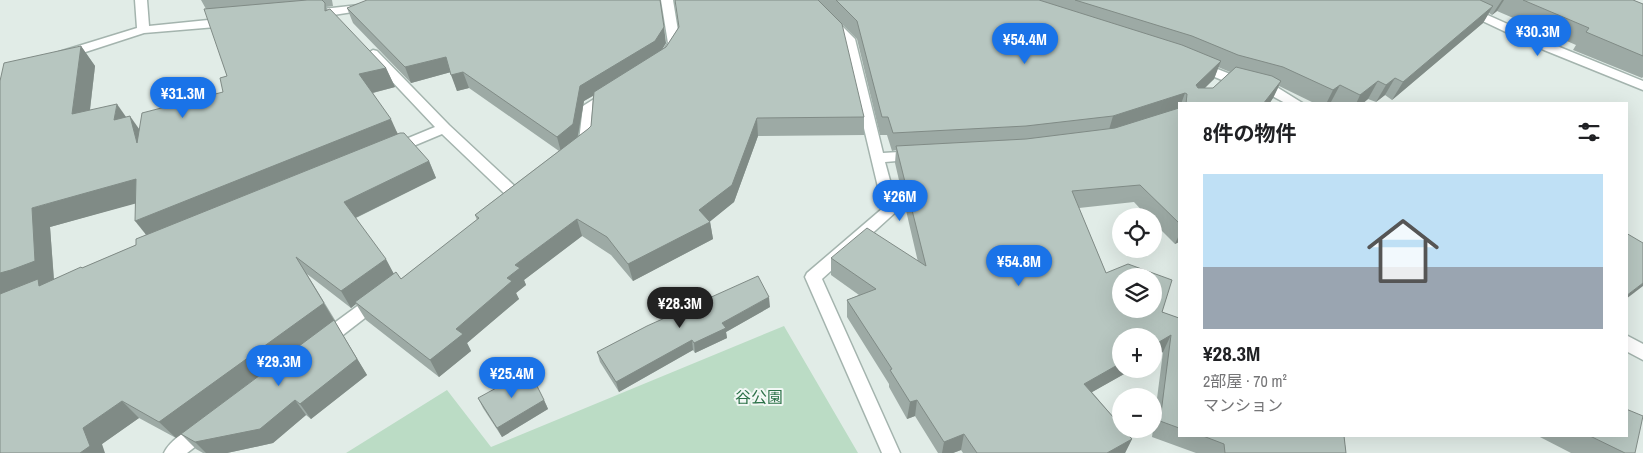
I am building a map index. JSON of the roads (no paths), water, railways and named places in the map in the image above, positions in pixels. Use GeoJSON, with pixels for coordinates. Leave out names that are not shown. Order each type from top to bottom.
{"type":"FeatureCollection","features":[{"type":"Feature","properties":{"kind":"street"},"geometry":{"type":"LineString","coordinates":[[141,0],[142,30]]}},
{"type":"Feature","properties":{"kind":"street"},"geometry":{"type":"LineString","coordinates":[[656,65],[664,60],[674,43],[667,0]]}},
{"type":"Feature","properties":{"kind":"street"},"geometry":{"type":"LineString","coordinates":[[798,0],[823,13],[849,39],[877,158],[892,210],[813,277],[891,453]]}},
{"type":"Feature","properties":{"kind":"street"},"geometry":{"type":"LineString","coordinates":[[1444,0],[1548,47],[1643,86]]}},
{"type":"Feature","properties":{"kind":"street"},"geometry":{"type":"LineString","coordinates":[[304,15],[382,4]]}},
{"type":"Feature","properties":{"kind":"street"},"geometry":{"type":"LineString","coordinates":[[333,12],[346,26]]}},
{"type":"Feature","properties":{"kind":"street"},"geometry":{"type":"LineString","coordinates":[[48,60],[142,30],[238,21]]}},
{"type":"Feature","properties":{"kind":"street"},"geometry":{"type":"LineString","coordinates":[[365,46],[444,128],[520,193],[492,214]]}},
{"type":"Feature","properties":{"kind":"street"},"geometry":{"type":"LineString","coordinates":[[1190,62],[1226,77],[1270,89],[1294,102]]}},
{"type":"Feature","properties":{"kind":"street"},"geometry":{"type":"LineString","coordinates":[[1216,86],[1226,77]]}},
{"type":"Feature","properties":{"kind":"street"},"geometry":{"type":"LineString","coordinates":[[570,155],[586,143],[590,106],[623,86]]}},
{"type":"Feature","properties":{"kind":"street"},"geometry":{"type":"LineString","coordinates":[[379,155],[444,128]]}},
{"type":"Feature","properties":{"kind":"street"},"geometry":{"type":"LineString","coordinates":[[877,158],[925,156]]}},
{"type":"Feature","properties":{"kind":"street"},"geometry":{"type":"LineString","coordinates":[[308,351],[388,291]]}},
{"type":"Feature","properties":{"kind":"street"},"geometry":{"type":"LineString","coordinates":[[1628,343],[1643,353]]}},
{"type":"Feature","properties":{"kind":"street"},"geometry":{"type":"LineString","coordinates":[[172,453],[212,423]]}},
{"type":"Feature","properties":{"kind":"park label","name":"谷公園"},"geometry":{"type":"Point","coordinates":[759,397]}}]}
